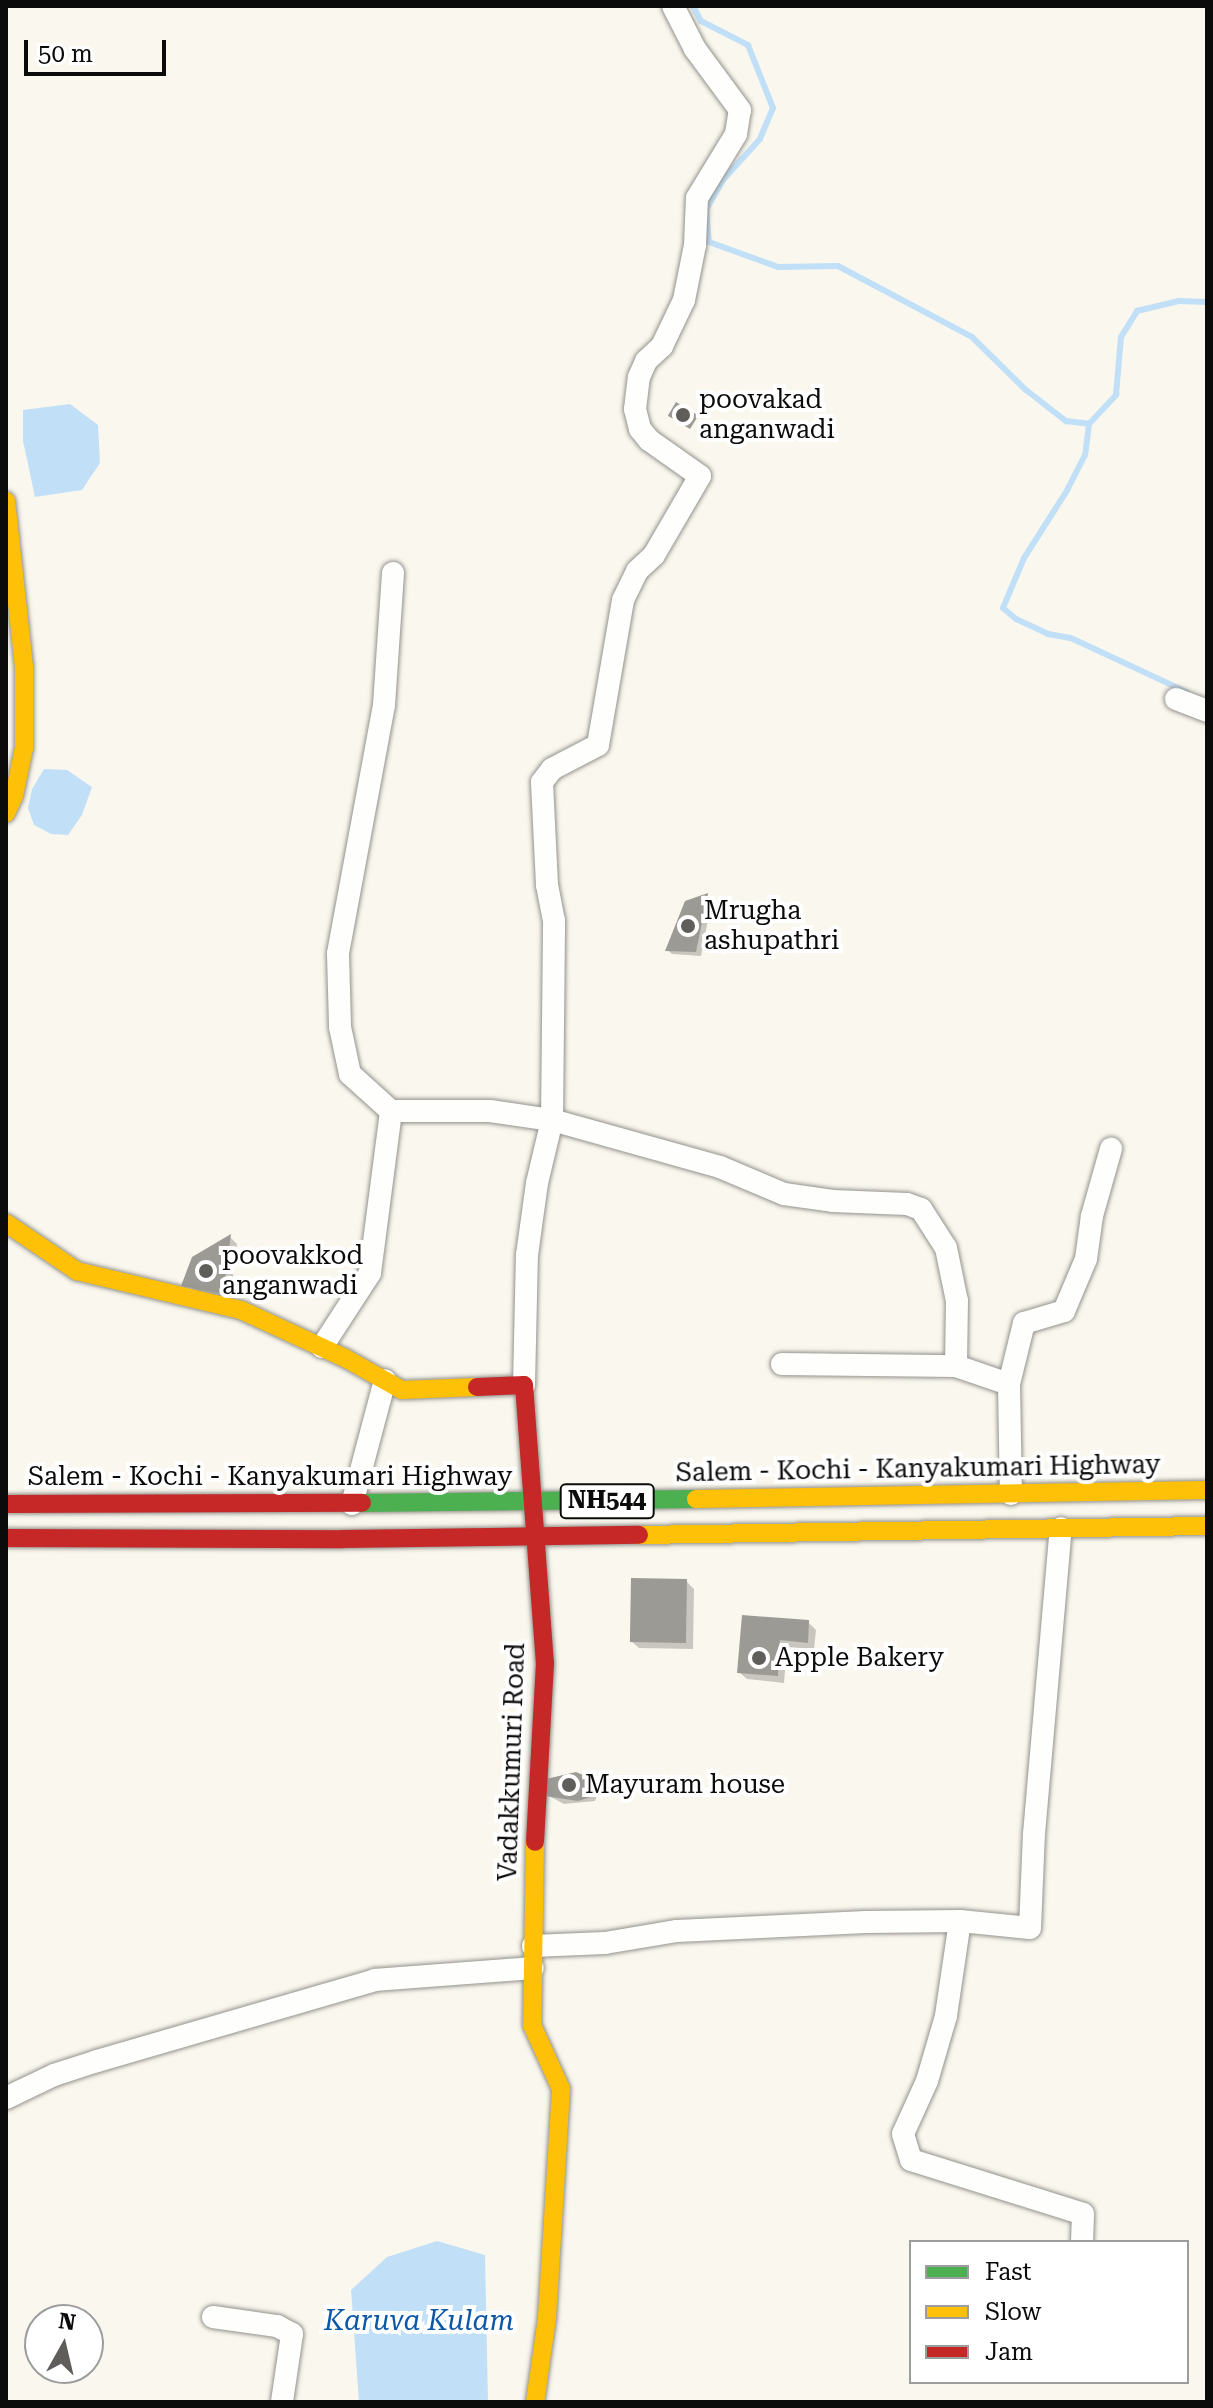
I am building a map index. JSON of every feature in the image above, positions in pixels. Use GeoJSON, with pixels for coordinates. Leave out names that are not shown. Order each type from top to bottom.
{"type":"FeatureCollection","features":[{"type":"Feature","properties":{"kind":"main road"},"geometry":{"type":"LineString","coordinates":[[6,501],[24,666],[24,748],[14,796],[6,813]]}},
{"type":"Feature","properties":{"kind":"main road"},"geometry":{"type":"LineString","coordinates":[[6,1223],[77,1271],[241,1310],[322,1347],[402,1390],[524,1385]]}},
{"type":"Feature","properties":{"kind":"main road","name":"Vadakkumuri Road"},"geometry":{"type":"LineString","coordinates":[[524,1385],[545,1663],[535,1818],[532,2025],[561,2089],[547,2318],[535,2402]]}},
{"type":"Feature","properties":{"kind":"main road","name":"Salem - Kochi - Kanyakumari Highway"},"geometry":{"type":"LineString","coordinates":[[6,1504],[531,1502],[1207,1490]]}},
{"type":"Feature","properties":{"kind":"main road","name":"NH544"},"geometry":{"type":"LineString","coordinates":[[6,1538],[534,1536],[1207,1526]]}},
{"type":"Feature","properties":{"kind":"street"},"geometry":{"type":"LineString","coordinates":[[524,1385],[527,1255],[537,1183],[552,1120],[554,921],[547,885],[542,782],[552,769],[598,745],[623,600],[637,571],[666,536],[700,476],[649,440],[640,429],[635,409],[639,377],[646,361],[662,346],[684,300],[695,245],[697,198],[736,134],[740,110],[695,49],[673,6]]}},
{"type":"Feature","properties":{"kind":"street"},"geometry":{"type":"LineString","coordinates":[[393,573],[384,705],[345,904],[337,989],[350,1074],[391,1111],[490,1111],[552,1120],[720,1167],[784,1194],[833,1201],[907,1204],[921,1209],[946,1248],[957,1301],[956,1366]]}},
{"type":"Feature","properties":{"kind":"street"},"geometry":{"type":"LineString","coordinates":[[1176,699],[1207,711]]}},
{"type":"Feature","properties":{"kind":"street"},"geometry":{"type":"LineString","coordinates":[[322,1347],[370,1273],[391,1111]]}},
{"type":"Feature","properties":{"kind":"street"},"geometry":{"type":"LineString","coordinates":[[1011,1494],[1009,1384],[1024,1323],[1064,1311],[1086,1259],[1092,1216],[1111,1149]]}},
{"type":"Feature","properties":{"kind":"street"},"geometry":{"type":"LineString","coordinates":[[782,1364],[956,1366],[1009,1384]]}},
{"type":"Feature","properties":{"kind":"street"},"geometry":{"type":"LineString","coordinates":[[352,1504],[385,1380]]}},
{"type":"Feature","properties":{"kind":"street"},"geometry":{"type":"LineString","coordinates":[[6,2098],[54,2075],[97,2061],[375,1980],[533,1957],[677,1931],[960,1921],[1030,1928],[1034,1834],[1061,1528]]}},
{"type":"Feature","properties":{"kind":"street"},"geometry":{"type":"LineString","coordinates":[[960,1921],[946,2016],[927,2081],[903,2134],[911,2160],[1083,2214],[1082,2240]]}},
{"type":"Feature","properties":{"kind":"street"},"geometry":{"type":"LineString","coordinates":[[213,2317],[277,2326],[292,2334],[282,2402]]}},
{"type":"Feature","properties":{"kind":"water"},"geometry":{"type":"Polygon","coordinates":[[[70,404],[98,425],[100,463],[82,490],[35,497],[23,441],[23,410],[70,404]]]}},
{"type":"Feature","properties":{"kind":"water"},"geometry":{"type":"Polygon","coordinates":[[[44,769],[67,770],[92,787],[82,815],[68,835],[51,834],[34,825],[28,808],[32,789],[44,769]]]}},
{"type":"Feature","properties":{"kind":"water","name":"Karuva Kulam"},"geometry":{"type":"Polygon","coordinates":[[[437,2241],[485,2255],[488,2402],[359,2402],[351,2290],[387,2257],[437,2241]]]}},
{"type":"Feature","properties":{"kind":"building","name":"poovakad anganwadi"},"geometry":{"type":"Polygon","coordinates":[[[676,402],[698,415],[690,429],[668,416],[676,402]]]}},
{"type":"Feature","properties":{"kind":"building","name":"Mrugha ashupathri"},"geometry":{"type":"Polygon","coordinates":[[[708,893],[696,952],[665,951],[685,901],[708,893]]]}},
{"type":"Feature","properties":{"kind":"building","name":"poovakkod anganwadi"},"geometry":{"type":"Polygon","coordinates":[[[231,1234],[223,1294],[181,1286],[192,1257],[231,1234]]]}},
{"type":"Feature","properties":{"kind":"building"},"geometry":{"type":"Polygon","coordinates":[[[631,1578],[687,1579],[686,1643],[630,1642],[631,1578]]]}},
{"type":"Feature","properties":{"kind":"building","name":"Apple Bakery"},"geometry":{"type":"Polygon","coordinates":[[[742,1615],[809,1620],[808,1643],[780,1640],[778,1676],[737,1673],[742,1615]]]}},
{"type":"Feature","properties":{"kind":"building","name":"Mayuram house"},"geometry":{"type":"Polygon","coordinates":[[[576,1772],[590,1778],[594,1790],[591,1797],[578,1801],[545,1796],[546,1779],[576,1772]]]}},
{"type":"Feature","properties":{"kind":"waterway"},"geometry":{"type":"LineString","coordinates":[[693,6],[701,21],[748,45],[773,108],[760,139],[723,180],[706,209],[709,242],[778,267],[838,266],[972,337],[1026,390],[1066,421],[1089,424],[1116,395],[1121,337],[1137,311],[1179,301],[1207,302]]}},
{"type":"Feature","properties":{"kind":"waterway"},"geometry":{"type":"LineString","coordinates":[[1089,424],[1085,455],[1068,489],[1024,558],[1003,608],[1016,619],[1048,634],[1071,638],[1187,692]]}},
{"type":"Feature","properties":{"kind":"traffic: fast"},"geometry":{"type":"LineString","coordinates":[[362,1503],[696,1499]]}},
{"type":"Feature","properties":{"kind":"traffic: slow"},"geometry":{"type":"LineString","coordinates":[[6,501],[24,666],[24,748],[14,796],[6,813]]}},
{"type":"Feature","properties":{"kind":"traffic: slow"},"geometry":{"type":"LineString","coordinates":[[6,1223],[77,1271],[241,1310],[345,1358],[402,1390],[477,1387]]}},
{"type":"Feature","properties":{"kind":"traffic: slow"},"geometry":{"type":"LineString","coordinates":[[696,1499],[1207,1490]]}},
{"type":"Feature","properties":{"kind":"traffic: slow"},"geometry":{"type":"LineString","coordinates":[[639,1535],[1207,1526]]}},
{"type":"Feature","properties":{"kind":"traffic: slow"},"geometry":{"type":"LineString","coordinates":[[535,1842],[532,2025],[561,2089],[547,2318],[535,2402]]}},
{"type":"Feature","properties":{"kind":"traffic: jam"},"geometry":{"type":"LineString","coordinates":[[477,1387],[524,1385],[545,1663],[535,1842]]}},
{"type":"Feature","properties":{"kind":"traffic: jam"},"geometry":{"type":"LineString","coordinates":[[6,1504],[362,1503]]}},
{"type":"Feature","properties":{"kind":"traffic: jam"},"geometry":{"type":"LineString","coordinates":[[6,1538],[343,1539],[639,1535]]}},
{"type":"Feature","properties":{"kind":"place","name":"poovakad anganwadi"},"geometry":{"type":"Point","coordinates":[683,415]}},
{"type":"Feature","properties":{"kind":"place","name":"Mrugha ashupathri"},"geometry":{"type":"Point","coordinates":[688,926]}},
{"type":"Feature","properties":{"kind":"place","name":"poovakkod anganwadi"},"geometry":{"type":"Point","coordinates":[206,1271]}},
{"type":"Feature","properties":{"kind":"place","name":"Apple Bakery"},"geometry":{"type":"Point","coordinates":[759,1658]}},
{"type":"Feature","properties":{"kind":"place","name":"Mayuram house"},"geometry":{"type":"Point","coordinates":[569,1785]}}]}
